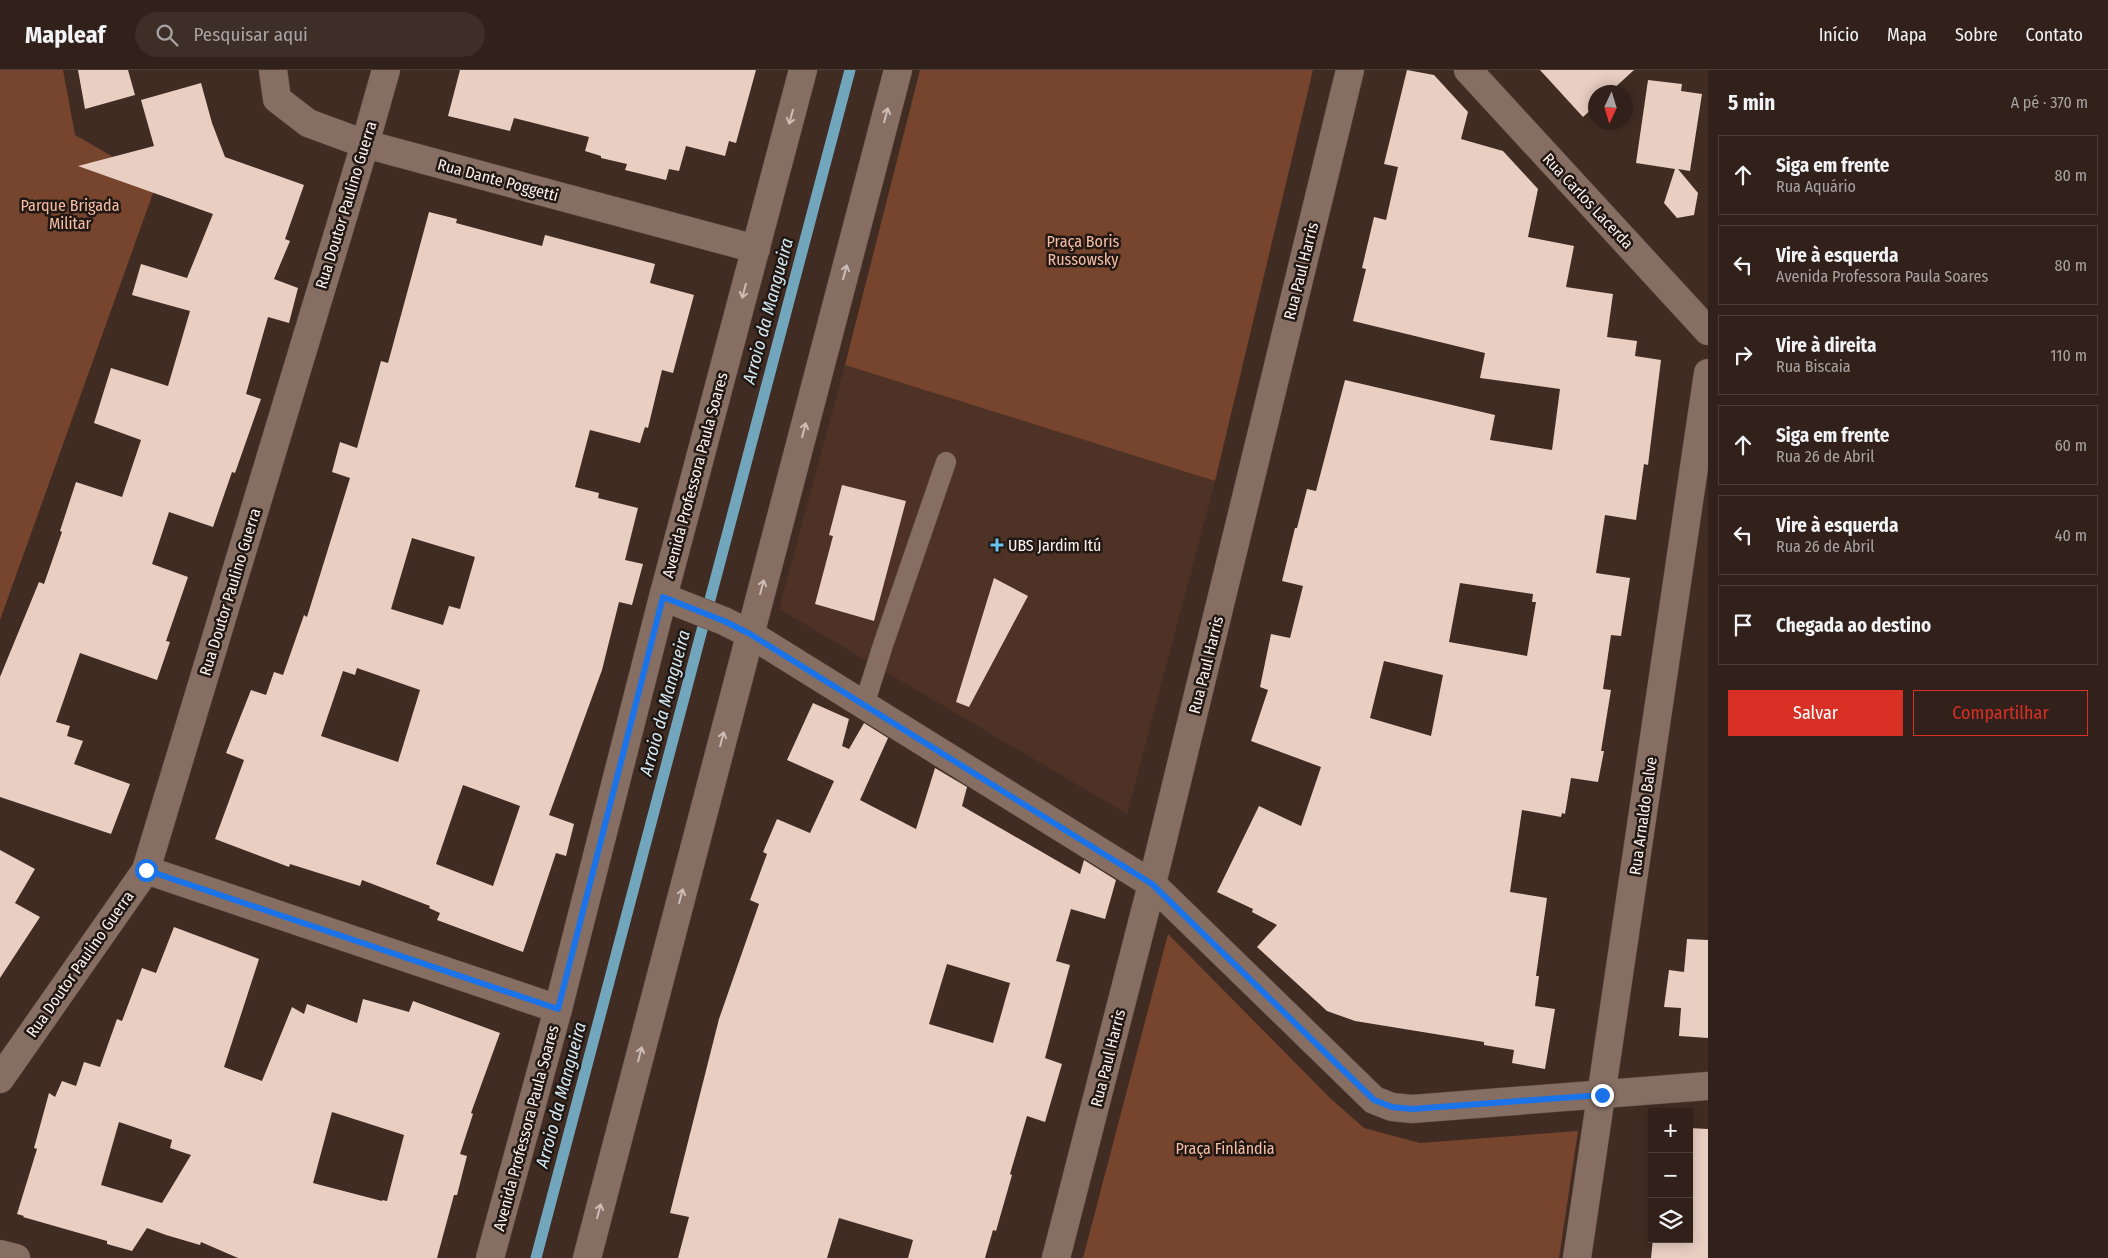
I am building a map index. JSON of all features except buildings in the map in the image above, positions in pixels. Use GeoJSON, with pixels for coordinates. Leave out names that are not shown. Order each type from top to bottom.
{"type":"FeatureCollection","features":[{"type":"Feature","properties":{"kind":"street","name":"Rua Dante Poggetti"},"geometry":{"type":"LineString","coordinates":[[273,70],[277,100],[308,123],[365,144],[756,249]]}},
{"type":"Feature","properties":{"kind":"street","name":"Rua Doutor Paulino Guerra"},"geometry":{"type":"LineString","coordinates":[[0,1079],[146,870],[386,70]]}},
{"type":"Feature","properties":{"kind":"street","name":"Avenida Professora Paula Soares"},"geometry":{"type":"LineString","coordinates":[[490,1258],[558,1009],[663,597],[803,70]]}},
{"type":"Feature","properties":{"kind":"street"},"geometry":{"type":"LineString","coordinates":[[587,1258],[898,70]]}},
{"type":"Feature","properties":{"kind":"street","name":"Rua Paul Harris"},"geometry":{"type":"LineString","coordinates":[[1056,1258],[1152,884],[1350,70]]}},
{"type":"Feature","properties":{"kind":"street","name":"Rua Carlos Lacerda"},"geometry":{"type":"LineString","coordinates":[[1468,70],[1708,331]]}},
{"type":"Feature","properties":{"kind":"street","name":"Rua Arnaldo Balve"},"geometry":{"type":"LineString","coordinates":[[1577,1258],[1708,374]]}},
{"type":"Feature","properties":{"kind":"street"},"geometry":{"type":"LineString","coordinates":[[663,597],[724,621],[750,634],[1152,884],[1374,1100],[1392,1107],[1412,1109],[1708,1086]]}},
{"type":"Feature","properties":{"kind":"street"},"geometry":{"type":"LineString","coordinates":[[146,870],[558,1009]]}},
{"type":"Feature","properties":{"kind":"street"},"geometry":{"type":"LineString","coordinates":[[0,1254],[16,1258]]}},
{"type":"Feature","properties":{"kind":"lane"},"geometry":{"type":"LineString","coordinates":[[864,705],[882,645],[946,462]]}},
{"type":"Feature","properties":{"kind":"shaded area","name":"UBS Jardim Itú"},"geometry":{"type":"Polygon","coordinates":[[[845,365],[1215,481],[1127,814],[779,609],[845,365]]]}},
{"type":"Feature","properties":{"kind":"green space","name":"Parque Brigada Militar"},"geometry":{"type":"Polygon","coordinates":[[[0,70],[63,70],[75,135],[157,182],[0,620],[0,70]]]}},
{"type":"Feature","properties":{"kind":"green space","name":"Praça Boris Russowsky"},"geometry":{"type":"Polygon","coordinates":[[[920,70],[1313,70],[1215,481],[845,365],[920,70]]]}},
{"type":"Feature","properties":{"kind":"green space","name":"Praça Finlândia"},"geometry":{"type":"Polygon","coordinates":[[[1168,934],[1331,1099],[1364,1128],[1420,1143],[1578,1131],[1559,1258],[1083,1258],[1168,934]]]}},
{"type":"Feature","properties":{"kind":"waterway","name":"Arroio da Mangueira"},"geometry":{"type":"LineString","coordinates":[[536,1258],[850,70]]}},
{"type":"Feature","properties":{"kind":"place","name":"UBS Jardim Itú"},"geometry":{"type":"Point","coordinates":[997,545]}},
{"type":"Feature","properties":{"kind":"route"},"geometry":{"type":"LineString","coordinates":[[146,870],[558,1009],[663,597],[724,621],[750,634],[1152,884],[1374,1100],[1392,1107],[1412,1109],[1602,1095]]}}]}
